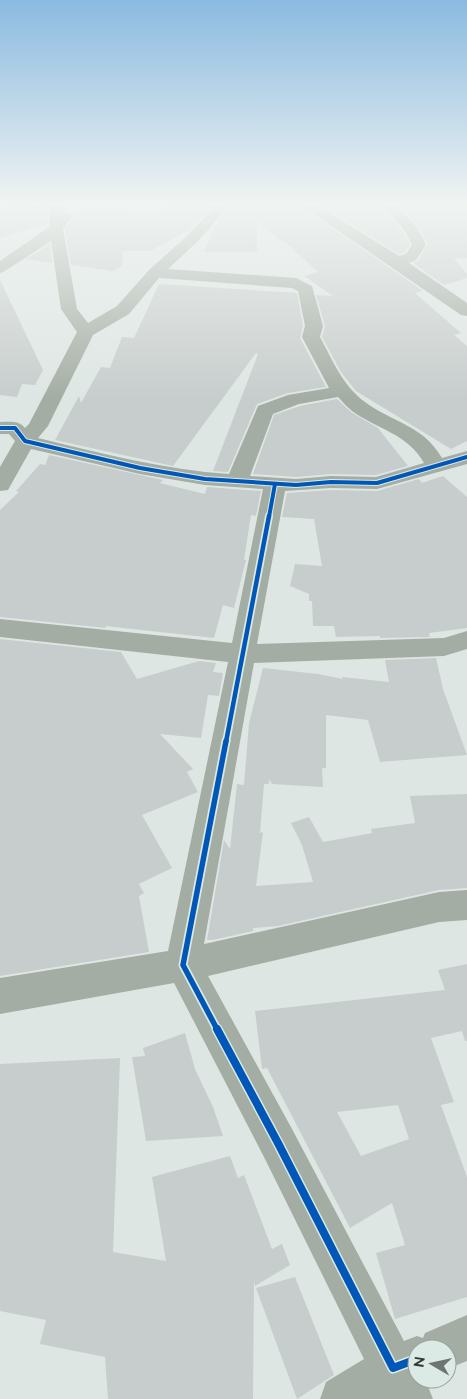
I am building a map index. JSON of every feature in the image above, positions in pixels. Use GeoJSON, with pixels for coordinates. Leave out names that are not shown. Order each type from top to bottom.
{"type":"FeatureCollection","features":[{"type":"Feature","properties":{"kind":"street"},"geometry":{"type":"LineString","coordinates":[[62,268],[69,309],[86,332]]}},
{"type":"Feature","properties":{"kind":"street"},"geometry":{"type":"LineString","coordinates":[[0,484],[25,441],[38,426],[86,332],[123,310],[160,268]]}},
{"type":"Feature","properties":{"kind":"street"},"geometry":{"type":"LineString","coordinates":[[406,268],[467,311]]}},
{"type":"Feature","properties":{"kind":"street"},"geometry":{"type":"LineString","coordinates":[[155,273],[296,284],[306,289],[314,326],[311,337],[337,386],[359,407],[407,432],[440,464],[467,478]]}},
{"type":"Feature","properties":{"kind":"street"},"geometry":{"type":"LineString","coordinates":[[440,292],[458,289]]}},
{"type":"Feature","properties":{"kind":"street"},"geometry":{"type":"LineString","coordinates":[[237,482],[265,410],[295,399],[342,391]]}},
{"type":"Feature","properties":{"kind":"street"},"geometry":{"type":"LineString","coordinates":[[0,428],[15,428],[25,441],[140,468],[205,479],[237,482],[275,484],[377,483],[467,457]]}},
{"type":"Feature","properties":{"kind":"street"},"geometry":{"type":"LineString","coordinates":[[275,484],[183,965],[278,1144],[407,1375],[343,1399]]}},
{"type":"Feature","properties":{"kind":"street"},"geometry":{"type":"LineString","coordinates":[[0,628],[242,654],[444,647],[467,640]]}},
{"type":"Feature","properties":{"kind":"street"},"geometry":{"type":"LineString","coordinates":[[0,996],[183,965],[439,907],[467,904]]}},
{"type":"Feature","properties":{"kind":"building"},"geometry":{"type":"Polygon","coordinates":[[[94,268],[118,268],[113,271],[94,268]]]}},
{"type":"Feature","properties":{"kind":"building"},"geometry":{"type":"Polygon","coordinates":[[[314,268],[390,268],[423,291],[415,293],[461,333],[454,335],[467,346],[467,441],[451,449],[356,391],[341,372],[322,337],[325,326],[316,295],[333,296],[304,276],[318,272],[314,268]]]}},
{"type":"Feature","properties":{"kind":"building"},"geometry":{"type":"Polygon","coordinates":[[[420,268],[462,268],[467,274],[467,278],[444,285],[420,268]]]}},
{"type":"Feature","properties":{"kind":"building"},"geometry":{"type":"Polygon","coordinates":[[[0,280],[43,370],[35,385],[22,384],[17,397],[0,395],[0,280]]]}},
{"type":"Feature","properties":{"kind":"building"},"geometry":{"type":"Polygon","coordinates":[[[159,284],[297,293],[303,326],[300,338],[326,387],[288,393],[257,404],[228,472],[213,471],[258,354],[256,353],[173,466],[55,440],[79,396],[81,403],[101,367],[110,368],[122,337],[134,338],[159,284]]]}},
{"type":"Feature","properties":{"kind":"building"},"geometry":{"type":"Polygon","coordinates":[[[337,399],[351,412],[378,428],[408,466],[376,475],[331,474],[296,477],[253,474],[274,415],[300,406],[337,399]]]}},
{"type":"Feature","properties":{"kind":"building"},"geometry":{"type":"Polygon","coordinates":[[[49,455],[163,480],[160,483],[205,494],[207,487],[261,491],[256,516],[251,515],[244,560],[246,560],[234,608],[223,605],[214,638],[0,617],[0,510],[19,492],[16,491],[40,464],[45,465],[49,455]]]}},
{"type":"Feature","properties":{"kind":"building"},"geometry":{"type":"Polygon","coordinates":[[[443,476],[467,497],[467,628],[429,633],[430,637],[380,638],[380,636],[336,637],[334,626],[313,626],[312,601],[309,601],[309,594],[290,586],[295,564],[322,566],[314,519],[282,517],[287,493],[331,490],[377,491],[419,479],[422,483],[443,476]]]}},
{"type":"Feature","properties":{"kind":"building"},"geometry":{"type":"Polygon","coordinates":[[[0,639],[121,652],[137,679],[199,661],[216,663],[213,672],[223,673],[219,696],[208,695],[201,738],[160,734],[193,769],[187,772],[198,792],[142,815],[172,868],[139,884],[144,893],[139,896],[149,952],[0,976],[0,639]]]}},
{"type":"Feature","properties":{"kind":"building"},"geometry":{"type":"Polygon","coordinates":[[[436,658],[443,689],[467,755],[380,762],[368,720],[326,715],[326,768],[322,768],[323,787],[272,784],[269,779],[269,784],[264,784],[260,833],[263,832],[256,886],[313,882],[302,845],[291,823],[309,817],[323,842],[372,833],[371,829],[415,823],[410,796],[467,794],[467,888],[439,890],[278,926],[253,928],[253,931],[207,940],[224,840],[230,849],[237,784],[244,785],[249,723],[263,668],[318,674],[343,679],[342,677],[389,682],[385,660],[436,658]]]}},
{"type":"Feature","properties":{"kind":"building"},"geometry":{"type":"Polygon","coordinates":[[[467,964],[467,1041],[465,1041],[462,1031],[431,1038],[454,1102],[441,1105],[467,1177],[467,1297],[395,1319],[376,1253],[405,1245],[392,1203],[350,1228],[267,1068],[262,1069],[255,1011],[445,990],[438,970],[467,964]],[[398,1105],[337,1112],[361,1156],[409,1139],[398,1105]]]}},
{"type":"Feature","properties":{"kind":"building"},"geometry":{"type":"Polygon","coordinates":[[[185,1033],[195,1069],[213,1107],[223,1136],[146,1141],[132,1057],[145,1056],[143,1048],[185,1033]]]}},
{"type":"Feature","properties":{"kind":"building"},"geometry":{"type":"Polygon","coordinates":[[[120,1058],[113,1252],[166,1261],[152,1177],[230,1156],[238,1178],[244,1175],[272,1249],[282,1244],[290,1265],[255,1286],[254,1281],[253,1399],[108,1399],[105,1357],[40,1344],[46,1320],[0,1311],[0,1064],[120,1058]]]}},
{"type":"Feature","properties":{"kind":"building"},"geometry":{"type":"Polygon","coordinates":[[[295,1277],[334,1375],[297,1399],[256,1288],[295,1277]]]}},
{"type":"Feature","properties":{"kind":"cycle path"},"geometry":{"type":"LineString","coordinates":[[0,428],[15,428],[25,441],[140,468],[205,479],[296,485],[331,482],[377,483],[467,457]]}},
{"type":"Feature","properties":{"kind":"cycle path"},"geometry":{"type":"LineString","coordinates":[[275,484],[183,965],[278,1143],[393,1368],[407,1363]]}}]}
